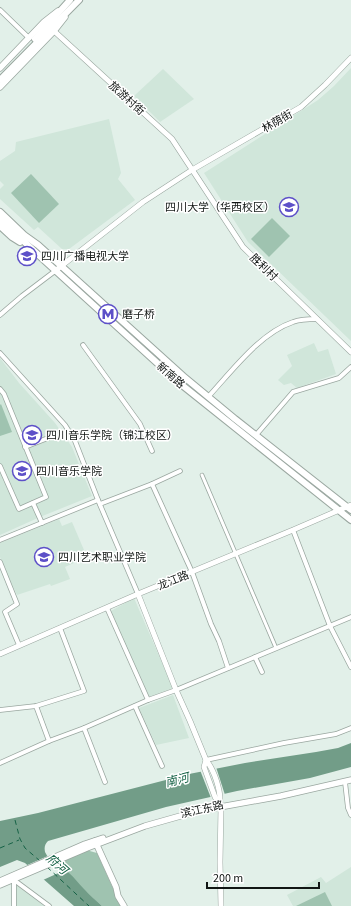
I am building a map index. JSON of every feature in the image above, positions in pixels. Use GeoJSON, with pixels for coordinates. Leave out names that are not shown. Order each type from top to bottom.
{"type":"FeatureCollection","features":[{"type":"Feature","properties":{"kind":"main road"},"geometry":{"type":"LineString","coordinates":[[0,68],[44,22],[70,0]]}},
{"type":"Feature","properties":{"kind":"main road"},"geometry":{"type":"LineString","coordinates":[[0,75],[70,0]]}},
{"type":"Feature","properties":{"kind":"main road"},"geometry":{"type":"LineString","coordinates":[[0,87],[54,31],[78,1]]}},
{"type":"Feature","properties":{"kind":"main road"},"geometry":{"type":"LineString","coordinates":[[0,80],[78,1]]}},
{"type":"Feature","properties":{"kind":"main road"},"geometry":{"type":"LineString","coordinates":[[0,208],[27,232],[38,245]]}},
{"type":"Feature","properties":{"kind":"main road","name":"新南路"},"geometry":{"type":"LineString","coordinates":[[0,212],[183,376],[235,419],[350,508]]}},
{"type":"Feature","properties":{"kind":"main road","name":"新南路"},"geometry":{"type":"LineString","coordinates":[[0,219],[176,381],[351,520]]}},
{"type":"Feature","properties":{"kind":"main road"},"geometry":{"type":"LineString","coordinates":[[0,226],[12,237],[33,250]]}},
{"type":"Feature","properties":{"kind":"main road","name":"滨江东路"},"geometry":{"type":"LineString","coordinates":[[30,871],[95,843],[168,819],[221,805],[351,777]]}},
{"type":"Feature","properties":{"kind":"main road","name":"滨江东路"},"geometry":{"type":"LineString","coordinates":[[221,805],[281,796],[348,781]]}},
{"type":"Feature","properties":{"kind":"main road"},"geometry":{"type":"LineString","coordinates":[[95,843],[116,887],[118,896],[124,906]]}},
{"type":"Feature","properties":{"kind":"main road"},"geometry":{"type":"LineString","coordinates":[[0,886],[30,871]]}},
{"type":"Feature","properties":{"kind":"main road"},"geometry":{"type":"LineString","coordinates":[[0,881],[30,871]]}},
{"type":"Feature","properties":{"kind":"street"},"geometry":{"type":"LineString","coordinates":[[0,10],[29,38]]}},
{"type":"Feature","properties":{"kind":"street","name":"旅游村街"},"geometry":{"type":"LineString","coordinates":[[54,31],[172,139],[192,170]]}},
{"type":"Feature","properties":{"kind":"street","name":"林荫街"},"geometry":{"type":"LineString","coordinates":[[55,271],[143,202],[192,170],[301,107],[351,58]]}},
{"type":"Feature","properties":{"kind":"street","name":"胜利村"},"geometry":{"type":"LineString","coordinates":[[192,170],[243,247],[351,352]]}},
{"type":"Feature","properties":{"kind":"street"},"geometry":{"type":"LineString","coordinates":[[0,315],[55,271]]}},
{"type":"Feature","properties":{"kind":"street"},"geometry":{"type":"LineString","coordinates":[[208,396],[254,348],[274,332],[298,320],[317,319]]}},
{"type":"Feature","properties":{"kind":"street"},"geometry":{"type":"LineString","coordinates":[[83,345],[140,424],[152,451]]}},
{"type":"Feature","properties":{"kind":"street"},"geometry":{"type":"LineString","coordinates":[[0,353],[65,425],[75,441],[176,690],[206,760],[210,766],[221,795],[220,862],[222,906]]}},
{"type":"Feature","properties":{"kind":"street"},"geometry":{"type":"LineString","coordinates":[[256,435],[293,392],[339,378],[351,367]]}},
{"type":"Feature","properties":{"kind":"street"},"geometry":{"type":"LineString","coordinates":[[0,389],[4,394],[46,497],[20,509],[0,466]]}},
{"type":"Feature","properties":{"kind":"street"},"geometry":{"type":"LineString","coordinates":[[25,447],[48,438]]}},
{"type":"Feature","properties":{"kind":"street"},"geometry":{"type":"LineString","coordinates":[[0,540],[99,502],[152,484],[180,471]]}},
{"type":"Feature","properties":{"kind":"street"},"geometry":{"type":"LineString","coordinates":[[202,475],[276,648]]}},
{"type":"Feature","properties":{"kind":"street"},"geometry":{"type":"LineString","coordinates":[[152,484],[192,572],[228,668]]}},
{"type":"Feature","properties":{"kind":"street"},"geometry":{"type":"LineString","coordinates":[[33,502],[42,523]]}},
{"type":"Feature","properties":{"kind":"street","name":"龙江路"},"geometry":{"type":"LineString","coordinates":[[0,654],[138,594],[339,511],[350,508]]}},
{"type":"Feature","properties":{"kind":"street"},"geometry":{"type":"LineString","coordinates":[[293,530],[330,626],[351,667]]}},
{"type":"Feature","properties":{"kind":"street"},"geometry":{"type":"LineString","coordinates":[[0,562],[17,604],[5,612],[19,645]]}},
{"type":"Feature","properties":{"kind":"street"},"geometry":{"type":"LineString","coordinates":[[106,608],[148,700]]}},
{"type":"Feature","properties":{"kind":"street"},"geometry":{"type":"LineString","coordinates":[[0,763],[49,741],[84,728],[148,700],[176,690],[351,617]]}},
{"type":"Feature","properties":{"kind":"street"},"geometry":{"type":"LineString","coordinates":[[0,710],[36,706],[84,691],[60,628]]}},
{"type":"Feature","properties":{"kind":"street"},"geometry":{"type":"LineString","coordinates":[[255,657],[262,672]]}},
{"type":"Feature","properties":{"kind":"street"},"geometry":{"type":"LineString","coordinates":[[36,706],[49,741]]}},
{"type":"Feature","properties":{"kind":"street"},"geometry":{"type":"LineString","coordinates":[[135,706],[162,766]]}},
{"type":"Feature","properties":{"kind":"street"},"geometry":{"type":"LineString","coordinates":[[84,728],[105,782]]}},
{"type":"Feature","properties":{"kind":"street"},"geometry":{"type":"LineString","coordinates":[[206,760],[284,743],[336,734],[351,728]]}},
{"type":"Feature","properties":{"kind":"street"},"geometry":{"type":"LineString","coordinates":[[206,760],[204,767],[215,797],[221,805]]}},
{"type":"Feature","properties":{"kind":"street"},"geometry":{"type":"LineString","coordinates":[[348,781],[348,808],[351,816]]}},
{"type":"Feature","properties":{"kind":"street"},"geometry":{"type":"LineString","coordinates":[[14,880],[14,906]]}},
{"type":"Feature","properties":{"kind":"street"},"geometry":{"type":"LineString","coordinates":[[14,880],[49,906]]}},
{"type":"Feature","properties":{"kind":"shaded area","name":"四川大学（华西校区）"},"geometry":{"type":"Polygon","coordinates":[[[351,68],[351,341],[248,242],[204,173],[318,100],[351,68]]]}},
{"type":"Feature","properties":{"kind":"shaded area"},"geometry":{"type":"Polygon","coordinates":[[[163,69],[194,99],[160,122],[134,96],[163,69]]]}},
{"type":"Feature","properties":{"kind":"shaded area"},"geometry":{"type":"Polygon","coordinates":[[[109,119],[121,173],[118,179],[135,200],[69,249],[62,249],[38,227],[34,230],[0,199],[0,189],[4,185],[0,181],[0,161],[15,151],[16,142],[109,119]]]}},
{"type":"Feature","properties":{"kind":"shaded area"},"geometry":{"type":"Polygon","coordinates":[[[31,174],[59,204],[39,223],[11,193],[31,174]]]}},
{"type":"Feature","properties":{"kind":"shaded area"},"geometry":{"type":"Polygon","coordinates":[[[272,218],[290,236],[269,257],[251,239],[272,218]]]}},
{"type":"Feature","properties":{"kind":"shaded area"},"geometry":{"type":"Polygon","coordinates":[[[314,343],[318,352],[328,349],[336,374],[297,388],[291,383],[284,385],[278,380],[292,366],[287,355],[314,343]]]}},
{"type":"Feature","properties":{"kind":"shaded area","name":"四川音乐学院（锦江校区）"},"geometry":{"type":"Polygon","coordinates":[[[0,358],[19,383],[55,423],[72,447],[92,496],[0,535],[0,358]]]}},
{"type":"Feature","properties":{"kind":"shaded area"},"geometry":{"type":"Polygon","coordinates":[[[1,404],[12,432],[0,436],[0,405],[1,404]]]}},
{"type":"Feature","properties":{"kind":"shaded area","name":"四川艺术职业学院"},"geometry":{"type":"Polygon","coordinates":[[[59,519],[62,526],[72,522],[87,557],[65,567],[70,579],[51,586],[50,584],[17,595],[0,557],[0,543],[59,519]]]}},
{"type":"Feature","properties":{"kind":"shaded area"},"geometry":{"type":"Polygon","coordinates":[[[134,598],[173,688],[148,697],[111,611],[134,598]]]}},
{"type":"Feature","properties":{"kind":"shaded area"},"geometry":{"type":"Polygon","coordinates":[[[173,695],[189,738],[156,745],[139,708],[173,695]]]}},
{"type":"Feature","properties":{"kind":"shaded area"},"geometry":{"type":"Polygon","coordinates":[[[86,850],[97,853],[121,906],[102,906],[55,864],[86,850]]]}},
{"type":"Feature","properties":{"kind":"shaded area"},"geometry":{"type":"Polygon","coordinates":[[[351,867],[351,906],[293,906],[287,895],[321,877],[326,883],[351,867]]]}},
{"type":"Feature","properties":{"kind":"shaded area"},"geometry":{"type":"Polygon","coordinates":[[[15,883],[45,906],[16,906],[15,883]]]}},
{"type":"Feature","properties":{"kind":"shaded area"},"geometry":{"type":"Polygon","coordinates":[[[325,892],[332,906],[296,906],[325,892]]]}},
{"type":"Feature","properties":{"kind":"water","name":"南河"},"geometry":{"type":"Polygon","coordinates":[[[351,743],[351,767],[310,778],[237,791],[166,807],[48,841],[45,846],[47,856],[71,875],[102,906],[74,906],[25,863],[17,860],[0,867],[0,821],[38,813],[189,774],[245,763],[338,748],[351,743]]]}},
{"type":"Feature","properties":{"kind":"pier"},"geometry":{"type":"Polygon","coordinates":[[[216,767],[225,795],[211,798],[200,770],[216,767]]]}},
{"type":"Feature","properties":{"kind":"pier"},"geometry":{"type":"Polygon","coordinates":[[[50,855],[56,862],[66,869],[43,880],[25,866],[50,855]]]}},
{"type":"Feature","properties":{"kind":"ferry route"},"geometry":{"type":"LineString","coordinates":[[15,820],[20,839],[25,848],[40,861]]}},
{"type":"Feature","properties":{"kind":"ferry route"},"geometry":{"type":"LineString","coordinates":[[0,848],[19,840]]}},
{"type":"Feature","properties":{"kind":"ferry route"},"geometry":{"type":"LineString","coordinates":[[47,867],[89,906]]}},
{"type":"Feature","properties":{"kind":"place","name":"四川大学（华西校区）"},"geometry":{"type":"Point","coordinates":[289,207]}},
{"type":"Feature","properties":{"kind":"place","name":"四川广播电视大学"},"geometry":{"type":"Point","coordinates":[27,256]}},
{"type":"Feature","properties":{"kind":"place","name":"磨子桥"},"geometry":{"type":"Point","coordinates":[108,314]}},
{"type":"Feature","properties":{"kind":"place","name":"四川音乐学院（锦江校区）"},"geometry":{"type":"Point","coordinates":[32,435]}},
{"type":"Feature","properties":{"kind":"place","name":"四川音乐学院"},"geometry":{"type":"Point","coordinates":[22,471]}},
{"type":"Feature","properties":{"kind":"place","name":"四川艺术职业学院"},"geometry":{"type":"Point","coordinates":[44,557]}},
{"type":"Feature","properties":{"kind":"water label","name":"府河"},"geometry":{"type":"Point","coordinates":[57,864]}}]}
